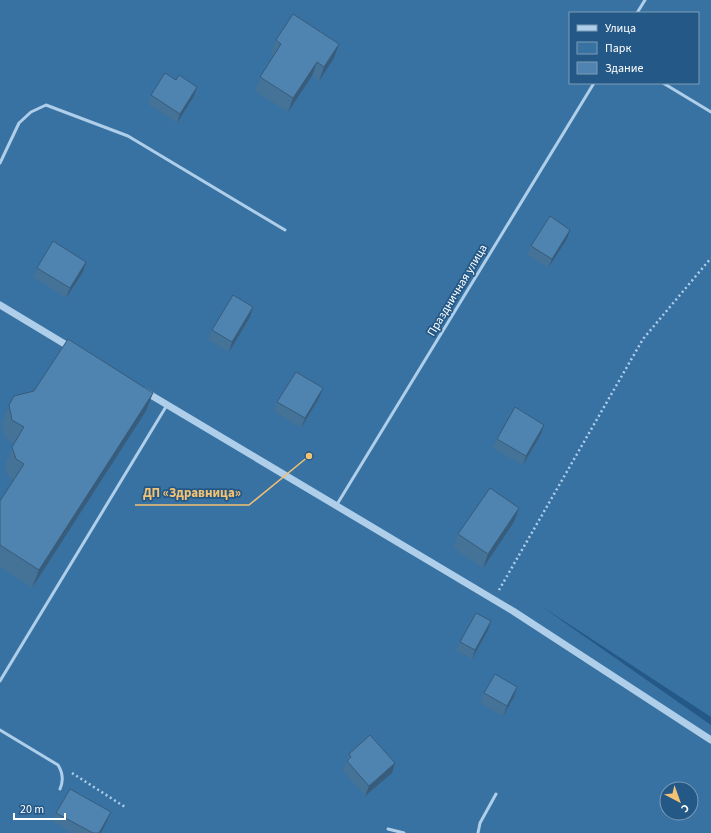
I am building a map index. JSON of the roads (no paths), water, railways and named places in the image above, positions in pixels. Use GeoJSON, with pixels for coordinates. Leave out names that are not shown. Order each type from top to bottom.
{"type":"FeatureCollection","features":[{"type":"Feature","properties":{"kind":"street"},"geometry":{"type":"LineString","coordinates":[[0,305],[80,353]]}},
{"type":"Feature","properties":{"kind":"street"},"geometry":{"type":"LineString","coordinates":[[141,389],[494,600],[711,740]]}},
{"type":"Feature","properties":{"kind":"lane"},"geometry":{"type":"LineString","coordinates":[[638,12],[645,0]]}},
{"type":"Feature","properties":{"kind":"lane","name":"Праздничная улица"},"geometry":{"type":"LineString","coordinates":[[336,506],[593,84]]}},
{"type":"Feature","properties":{"kind":"lane"},"geometry":{"type":"LineString","coordinates":[[665,84],[711,112]]}},
{"type":"Feature","properties":{"kind":"lane"},"geometry":{"type":"LineString","coordinates":[[0,163],[19,124],[31,112],[46,105],[128,136],[285,230]]}},
{"type":"Feature","properties":{"kind":"lane"},"geometry":{"type":"LineString","coordinates":[[0,681],[167,405]]}},
{"type":"Feature","properties":{"kind":"lane"},"geometry":{"type":"LineString","coordinates":[[0,730],[58,765],[63,772],[60,789]]}},
{"type":"Feature","properties":{"kind":"lane"},"geometry":{"type":"LineString","coordinates":[[478,833],[480,823],[496,794]]}},
{"type":"Feature","properties":{"kind":"lane"},"geometry":{"type":"LineString","coordinates":[[388,829],[404,833]]}},
{"type":"Feature","properties":{"kind":"place","name":"ДП «Здравница»"},"geometry":{"type":"Point","coordinates":[309,456]}}]}
